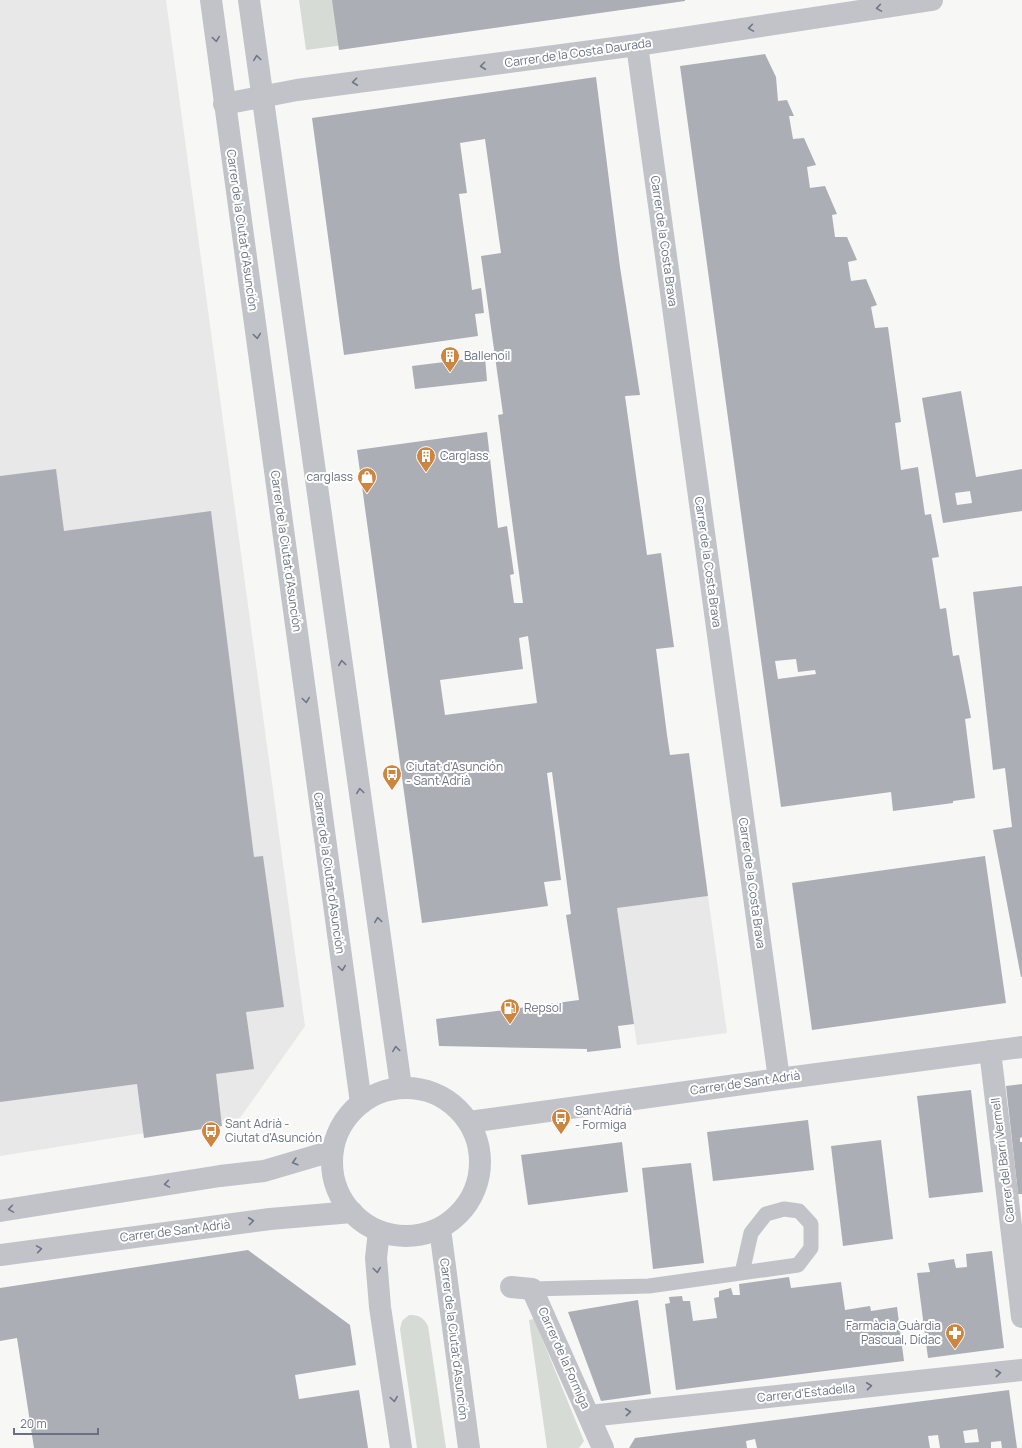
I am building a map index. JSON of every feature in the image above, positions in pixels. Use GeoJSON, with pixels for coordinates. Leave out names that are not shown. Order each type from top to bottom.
{"type":"FeatureCollection","features":[{"type":"Feature","properties":{"kind":"street","name":"Carrer de la Ciutat d'Asunción"},"geometry":{"type":"LineString","coordinates":[[211,0],[361,1103]]}},
{"type":"Feature","properties":{"kind":"street"},"geometry":{"type":"LineString","coordinates":[[249,0],[401,1088]]}},
{"type":"Feature","properties":{"kind":"street","name":"Carrer de la Costa Daurada"},"geometry":{"type":"LineString","coordinates":[[224,104],[298,90],[637,45],[932,0]]}},
{"type":"Feature","properties":{"kind":"street","name":"Carrer de la Costa Brava"},"geometry":{"type":"LineString","coordinates":[[637,45],[779,1079]]}},
{"type":"Feature","properties":{"kind":"street","name":"Carrer de Sant Adrià"},"geometry":{"type":"LineString","coordinates":[[469,1122],[1022,1047]]}},
{"type":"Feature","properties":{"kind":"street","name":"Carrer del Barri Vermell"},"geometry":{"type":"LineString","coordinates":[[990,1051],[1016,1223],[1022,1317]]}},
{"type":"Feature","properties":{"kind":"street"},"geometry":{"type":"LineString","coordinates":[[401,1088],[435,1093],[459,1109],[474,1130],[481,1156],[478,1183],[470,1200],[462,1211],[440,1229],[415,1236],[379,1231],[358,1220],[335,1181],[332,1151],[341,1126],[361,1103],[375,1094],[401,1088]]}},
{"type":"Feature","properties":{"kind":"street"},"geometry":{"type":"LineString","coordinates":[[0,1211],[220,1176],[264,1171],[332,1151]]}},
{"type":"Feature","properties":{"kind":"street","name":"Carrer de Sant Adrià"},"geometry":{"type":"LineString","coordinates":[[0,1255],[270,1219],[352,1212]]}},
{"type":"Feature","properties":{"kind":"street","name":"Carrer de la Ciutat d'Asunción"},"geometry":{"type":"LineString","coordinates":[[440,1229],[469,1448]]}},
{"type":"Feature","properties":{"kind":"street"},"geometry":{"type":"LineString","coordinates":[[379,1231],[376,1258],[380,1307],[401,1448]]}},
{"type":"Feature","properties":{"kind":"street"},"geometry":{"type":"LineString","coordinates":[[511,1287],[532,1289]]}},
{"type":"Feature","properties":{"kind":"street","name":"Carrer de la Formiga"},"geometry":{"type":"LineString","coordinates":[[532,1289],[603,1448]]}},
{"type":"Feature","properties":{"kind":"street","name":"Carrer d'Estadella"},"geometry":{"type":"LineString","coordinates":[[589,1416],[1022,1370]]}},
{"type":"Feature","properties":{"kind":"lane"},"geometry":{"type":"LineString","coordinates":[[532,1289],[649,1286],[742,1273],[798,1265],[812,1248],[812,1224],[799,1211],[784,1209],[766,1214],[752,1233],[742,1273]]}},
{"type":"Feature","properties":{"kind":"shaded area"},"geometry":{"type":"Polygon","coordinates":[[[0,0],[166,0],[305,1026],[240,1118],[0,1156],[0,0]]]}},
{"type":"Feature","properties":{"kind":"shaded area"},"geometry":{"type":"Polygon","coordinates":[[[299,0],[680,0],[306,50],[299,0]]]}},
{"type":"Feature","properties":{"kind":"shaded area"},"geometry":{"type":"Polygon","coordinates":[[[708,896],[727,1033],[637,1045],[617,908],[708,896]]]}},
{"type":"Feature","properties":{"kind":"shaded area"},"geometry":{"type":"Polygon","coordinates":[[[409,1315],[420,1317],[428,1326],[446,1448],[417,1448],[400,1329],[402,1321],[409,1315]]]}},
{"type":"Feature","properties":{"kind":"shaded area"},"geometry":{"type":"Polygon","coordinates":[[[534,1319],[584,1441],[579,1448],[547,1448],[529,1320],[534,1319]]]}},
{"type":"Feature","properties":{"kind":"building"},"geometry":{"type":"Polygon","coordinates":[[[332,0],[685,0],[685,1],[339,50],[332,0]]]}},
{"type":"Feature","properties":{"kind":"building"},"geometry":{"type":"Polygon","coordinates":[[[765,54],[776,77],[778,101],[787,100],[794,116],[789,116],[793,139],[804,138],[816,165],[807,167],[810,188],[825,186],[837,214],[832,215],[835,237],[847,237],[857,260],[848,262],[851,281],[866,279],[877,305],[871,307],[875,328],[888,327],[901,422],[895,423],[901,470],[918,467],[925,515],[931,514],[939,557],[932,558],[940,609],[946,608],[953,656],[959,655],[971,718],[965,719],[975,798],[953,801],[953,803],[893,811],[891,792],[781,807],[680,66],[765,54]],[[796,659],[775,661],[778,679],[816,674],[815,670],[798,672],[796,659]]]}},
{"type":"Feature","properties":{"kind":"building"},"geometry":{"type":"Polygon","coordinates":[[[596,77],[620,267],[640,395],[625,396],[647,555],[661,553],[674,647],[656,649],[667,735],[670,755],[689,753],[708,896],[617,908],[634,1024],[618,1026],[621,1048],[587,1052],[587,1049],[439,1046],[436,1019],[579,1000],[566,915],[571,914],[552,772],[547,773],[561,880],[544,882],[548,906],[422,923],[357,450],[487,432],[498,528],[507,526],[514,574],[510,575],[514,603],[523,603],[498,415],[503,414],[481,256],[501,253],[485,139],[460,143],[467,193],[459,194],[472,290],[481,288],[484,313],[475,314],[478,336],[344,355],[312,118],[596,77]],[[528,636],[519,638],[523,669],[440,680],[445,715],[537,703],[528,636]]]}},
{"type":"Feature","properties":{"kind":"building","name":"Ballenoil"},"geometry":{"type":"Polygon","coordinates":[[[485,357],[487,381],[415,389],[412,366],[485,357]]]}},
{"type":"Feature","properties":{"kind":"building"},"geometry":{"type":"Polygon","coordinates":[[[961,391],[976,477],[1022,469],[1022,511],[943,523],[922,398],[961,391]],[[970,491],[955,493],[957,505],[972,503],[970,491]]]}},
{"type":"Feature","properties":{"kind":"building"},"geometry":{"type":"Polygon","coordinates":[[[56,469],[64,531],[211,511],[254,857],[263,856],[284,1007],[246,1012],[254,1069],[216,1074],[222,1126],[144,1138],[137,1084],[0,1102],[0,476],[56,469]]]}},
{"type":"Feature","properties":{"kind":"building"},"geometry":{"type":"Polygon","coordinates":[[[1022,586],[1021,977],[993,830],[1012,827],[1005,768],[993,770],[973,592],[1022,586]]]}},
{"type":"Feature","properties":{"kind":"building"},"geometry":{"type":"Polygon","coordinates":[[[985,856],[1006,1003],[812,1030],[792,883],[985,856]]]}},
{"type":"Feature","properties":{"kind":"building"},"geometry":{"type":"Polygon","coordinates":[[[1022,1084],[1022,1137],[1020,1138],[1020,1142],[1022,1142],[1022,1194],[1018,1194],[1006,1086],[1022,1084]]]}},
{"type":"Feature","properties":{"kind":"building"},"geometry":{"type":"Polygon","coordinates":[[[971,1090],[983,1192],[929,1198],[917,1096],[971,1090]]]}},
{"type":"Feature","properties":{"kind":"building"},"geometry":{"type":"Polygon","coordinates":[[[808,1120],[814,1170],[713,1181],[707,1132],[808,1120]]]}},
{"type":"Feature","properties":{"kind":"building"},"geometry":{"type":"Polygon","coordinates":[[[881,1140],[893,1239],[843,1246],[831,1146],[881,1140]]]}},
{"type":"Feature","properties":{"kind":"building"},"geometry":{"type":"Polygon","coordinates":[[[622,1142],[628,1192],[528,1205],[521,1155],[622,1142]]]}},
{"type":"Feature","properties":{"kind":"building"},"geometry":{"type":"Polygon","coordinates":[[[691,1163],[704,1263],[653,1269],[642,1168],[691,1163]]]}},
{"type":"Feature","properties":{"kind":"building"},"geometry":{"type":"Polygon","coordinates":[[[248,1250],[350,1325],[356,1365],[295,1375],[299,1399],[359,1390],[368,1448],[34,1448],[17,1338],[0,1341],[0,1288],[248,1250]]]}},
{"type":"Feature","properties":{"kind":"building"},"geometry":{"type":"Polygon","coordinates":[[[992,1251],[1004,1348],[928,1358],[917,1273],[930,1272],[928,1263],[954,1259],[956,1268],[967,1267],[966,1254],[992,1251]]]}},
{"type":"Feature","properties":{"kind":"building"},"geometry":{"type":"Polygon","coordinates":[[[789,1277],[791,1288],[841,1282],[845,1310],[870,1306],[871,1311],[897,1307],[904,1361],[676,1390],[665,1304],[670,1303],[669,1297],[682,1296],[683,1301],[690,1301],[693,1321],[717,1318],[714,1298],[719,1297],[719,1291],[731,1288],[733,1295],[740,1295],[739,1284],[789,1277]]]}},
{"type":"Feature","properties":{"kind":"building"},"geometry":{"type":"Polygon","coordinates":[[[638,1300],[651,1394],[601,1401],[568,1312],[638,1300]]]}},
{"type":"Feature","properties":{"kind":"building"},"geometry":{"type":"Polygon","coordinates":[[[1009,1390],[1017,1448],[1002,1448],[1001,1441],[991,1442],[991,1448],[940,1448],[938,1435],[928,1436],[930,1448],[757,1448],[755,1439],[746,1441],[747,1448],[629,1448],[635,1438],[1009,1390]],[[977,1429],[963,1431],[965,1443],[979,1442],[977,1429]]]}},
{"type":"Feature","properties":{"kind":"place","name":"Ballenoil"},"geometry":{"type":"Point","coordinates":[450,373]}},
{"type":"Feature","properties":{"kind":"place","name":"Carglass"},"geometry":{"type":"Point","coordinates":[426,473]}},
{"type":"Feature","properties":{"kind":"place","name":"carglass"},"geometry":{"type":"Point","coordinates":[367,494]}},
{"type":"Feature","properties":{"kind":"place","name":"Ciutat d'Asunción - Sant Adrià"},"geometry":{"type":"Point","coordinates":[392,791]}},
{"type":"Feature","properties":{"kind":"place","name":"Repsol"},"geometry":{"type":"Point","coordinates":[510,1025]}},
{"type":"Feature","properties":{"kind":"place","name":"Sant Adrià - Formiga"},"geometry":{"type":"Point","coordinates":[561,1135]}},
{"type":"Feature","properties":{"kind":"place","name":"Sant Adrià - Ciutat d'Asunción"},"geometry":{"type":"Point","coordinates":[211,1148]}},
{"type":"Feature","properties":{"kind":"place","name":"Farmàcia Guàrdia Pascual, Dídac"},"geometry":{"type":"Point","coordinates":[955,1350]}}]}
